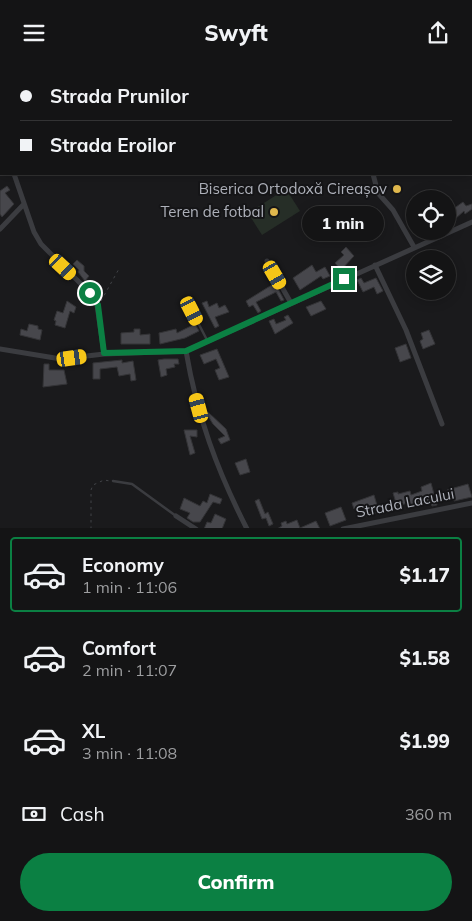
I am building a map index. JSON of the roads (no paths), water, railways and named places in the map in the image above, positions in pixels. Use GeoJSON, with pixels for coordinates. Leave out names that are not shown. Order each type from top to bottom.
{"type":"FeatureCollection","features":[{"type":"Feature","properties":{"kind":"street"},"geometry":{"type":"LineString","coordinates":[[14,175],[41,244],[90,293],[98,305],[104,353]]}},
{"type":"Feature","properties":{"kind":"street"},"geometry":{"type":"LineString","coordinates":[[373,175],[378,193],[393,210],[414,247]]}},
{"type":"Feature","properties":{"kind":"street"},"geometry":{"type":"LineString","coordinates":[[0,229],[24,204]]}},
{"type":"Feature","properties":{"kind":"street"},"geometry":{"type":"LineString","coordinates":[[0,349],[61,359],[104,353],[186,351],[472,222]]}},
{"type":"Feature","properties":{"kind":"street"},"geometry":{"type":"LineString","coordinates":[[267,261],[291,303]]}},
{"type":"Feature","properties":{"kind":"street"},"geometry":{"type":"LineString","coordinates":[[375,265],[406,330],[442,424]]}},
{"type":"Feature","properties":{"kind":"street"},"geometry":{"type":"LineString","coordinates":[[186,351],[190,375],[213,457],[247,528]]}},
{"type":"Feature","properties":{"kind":"street","name":"Strada Lacului"},"geometry":{"type":"LineString","coordinates":[[348,528],[472,503]]}},
{"type":"Feature","properties":{"kind":"street"},"geometry":{"type":"LineString","coordinates":[[176,516],[188,527]]}},
{"type":"Feature","properties":{"kind":"lane"},"geometry":{"type":"LineString","coordinates":[[192,311],[208,342]]}},
{"type":"Feature","properties":{"kind":"lane"},"geometry":{"type":"LineString","coordinates":[[113,481],[132,484],[176,516]]}},
{"type":"Feature","properties":{"kind":"place","name":"Biserica Ortodoxă Cireașov"},"geometry":{"type":"Point","coordinates":[397,189]}},
{"type":"Feature","properties":{"kind":"place","name":"Teren de fotbal"},"geometry":{"type":"Point","coordinates":[274,212]}}]}
